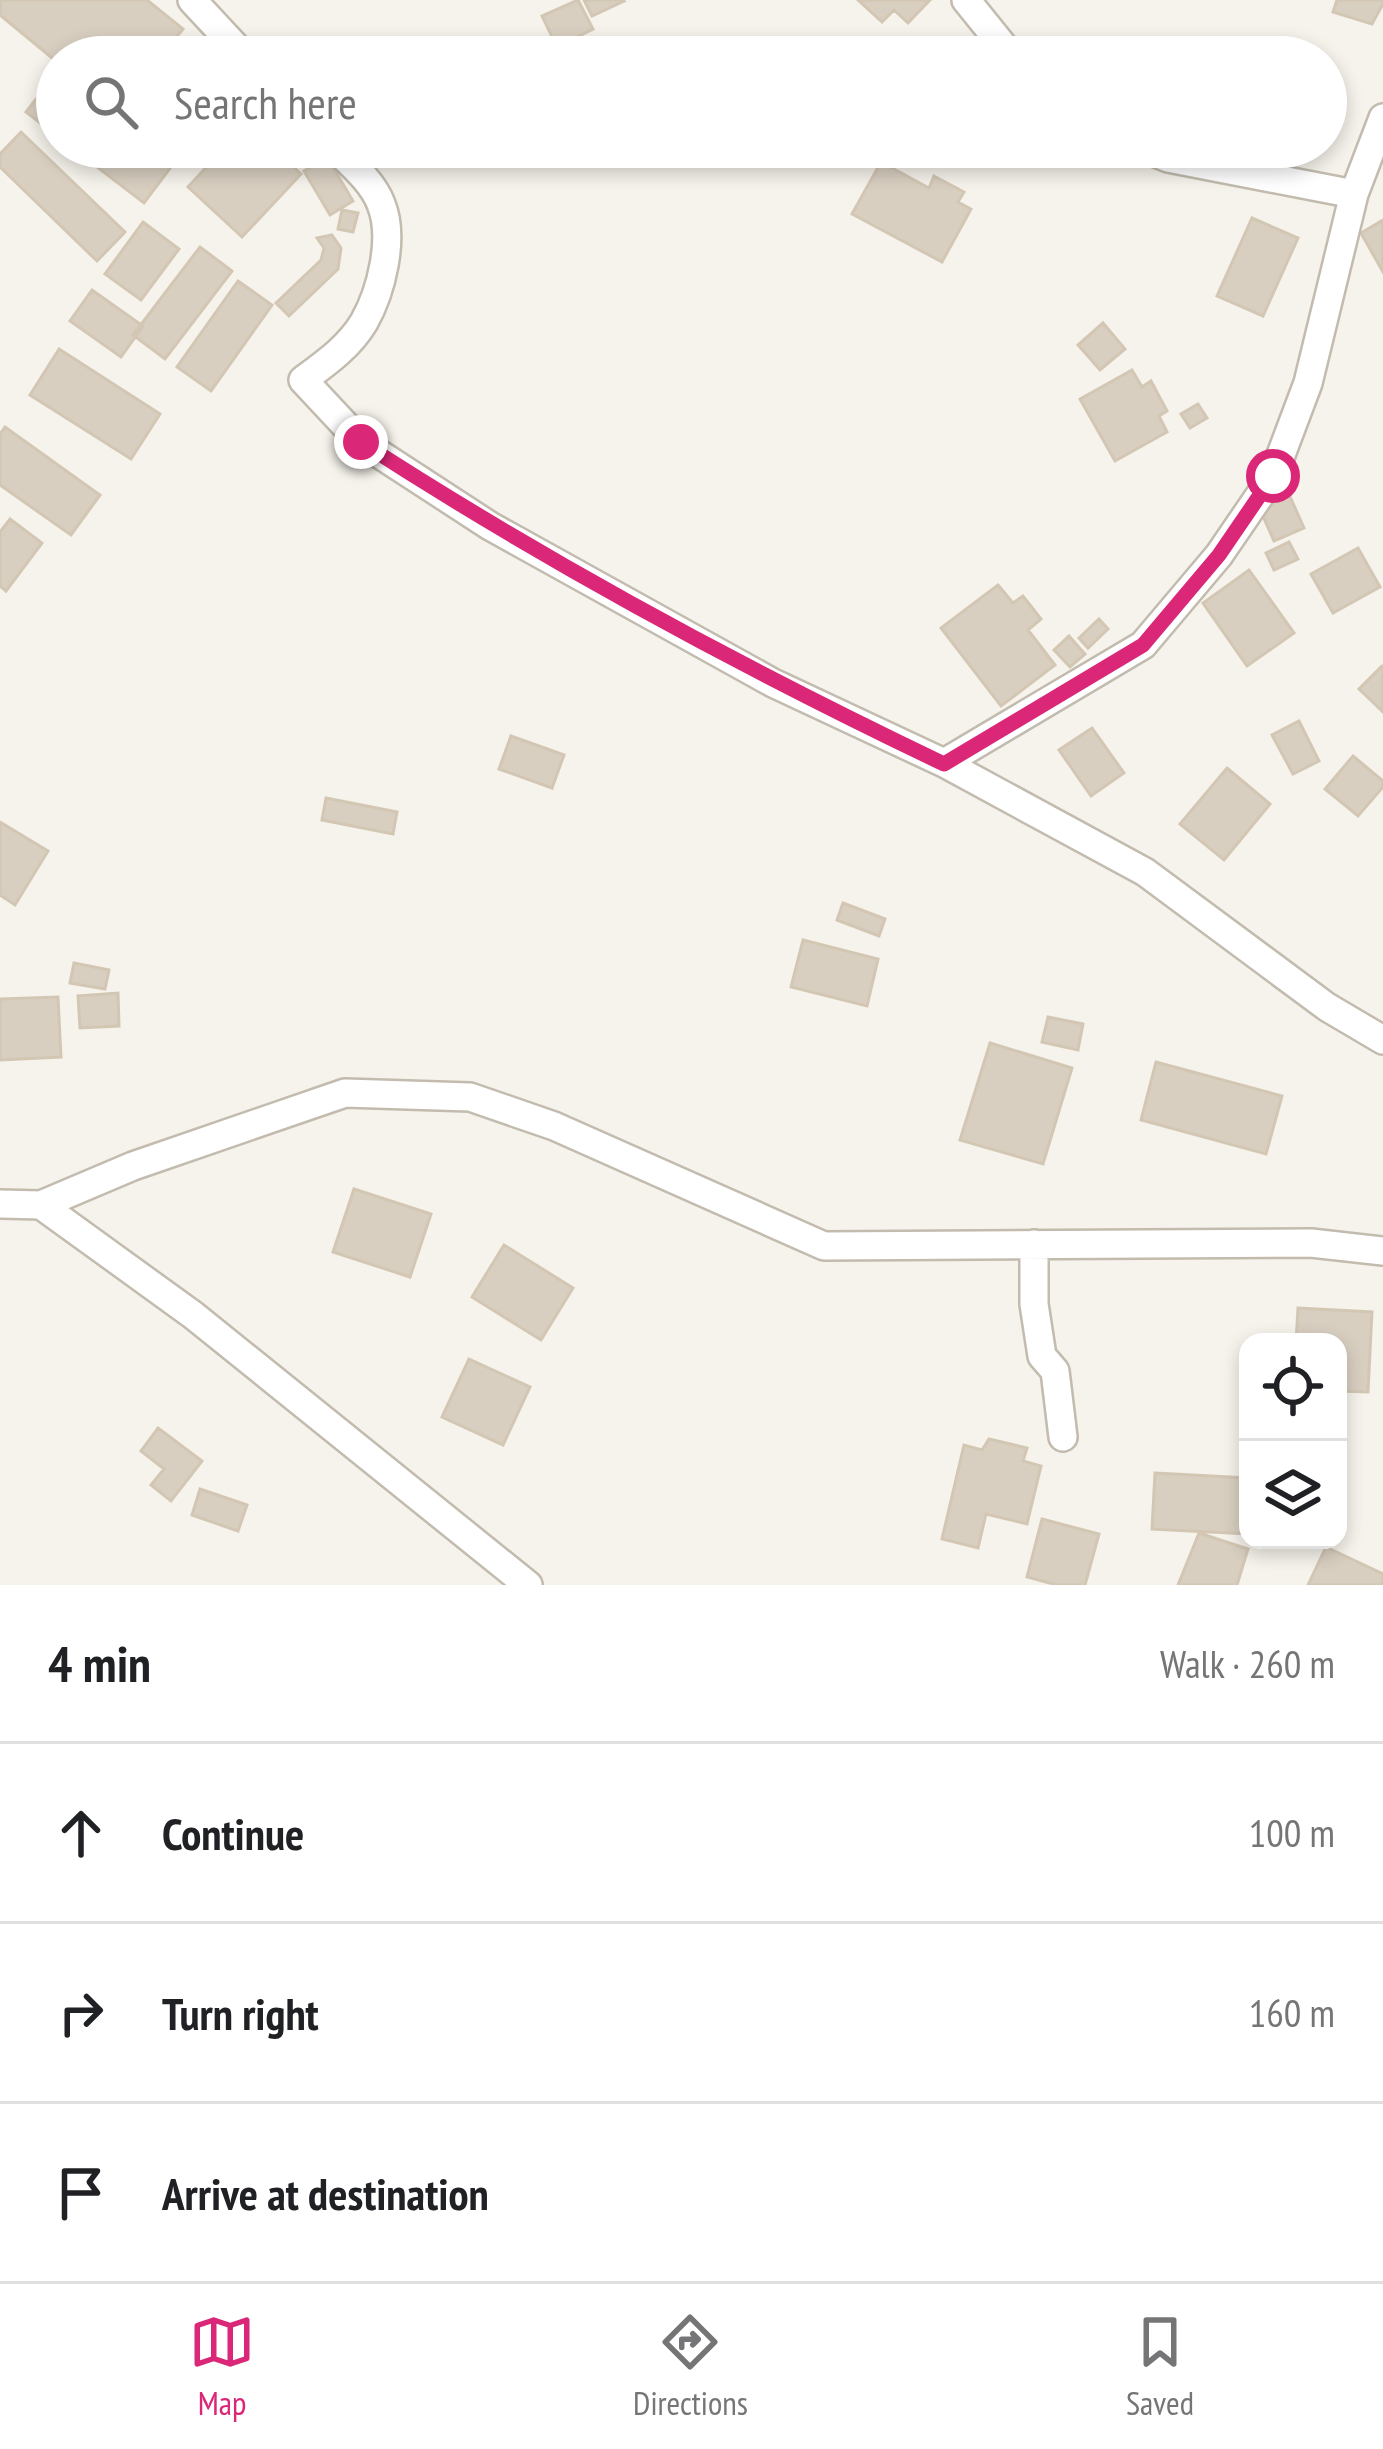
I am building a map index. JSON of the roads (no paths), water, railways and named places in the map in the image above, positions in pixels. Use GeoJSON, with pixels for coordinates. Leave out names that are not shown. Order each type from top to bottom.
{"type":"FeatureCollection","features":[{"type":"Feature","properties":{"kind":"street"},"geometry":{"type":"LineString","coordinates":[[192,0],[225,36]]}},
{"type":"Feature","properties":{"kind":"street"},"geometry":{"type":"LineString","coordinates":[[966,0],[995,36]]}},
{"type":"Feature","properties":{"kind":"street"},"geometry":{"type":"LineString","coordinates":[[944,764],[1143,645],[1219,555],[1273,476],[1308,383],[1354,194],[1383,118]]}},
{"type":"Feature","properties":{"kind":"street"},"geometry":{"type":"LineString","coordinates":[[355,168],[382,205],[387,243],[379,284],[363,322],[337,356],[303,380],[361,442],[490,526],[754,672],[944,764],[1145,872],[1328,1007],[1383,1040]]}},
{"type":"Feature","properties":{"kind":"street"},"geometry":{"type":"LineString","coordinates":[[1220,168],[1354,194]]}},
{"type":"Feature","properties":{"kind":"street"},"geometry":{"type":"LineString","coordinates":[[0,1204],[41,1205],[133,1166],[345,1093],[470,1097],[554,1126],[824,1246],[1311,1243],[1383,1251]]}},
{"type":"Feature","properties":{"kind":"street"},"geometry":{"type":"LineString","coordinates":[[41,1205],[193,1315],[528,1585]]}},
{"type":"Feature","properties":{"kind":"street"},"geometry":{"type":"LineString","coordinates":[[1034,1244],[1034,1304],[1042,1356],[1055,1371],[1063,1437]]}}]}
